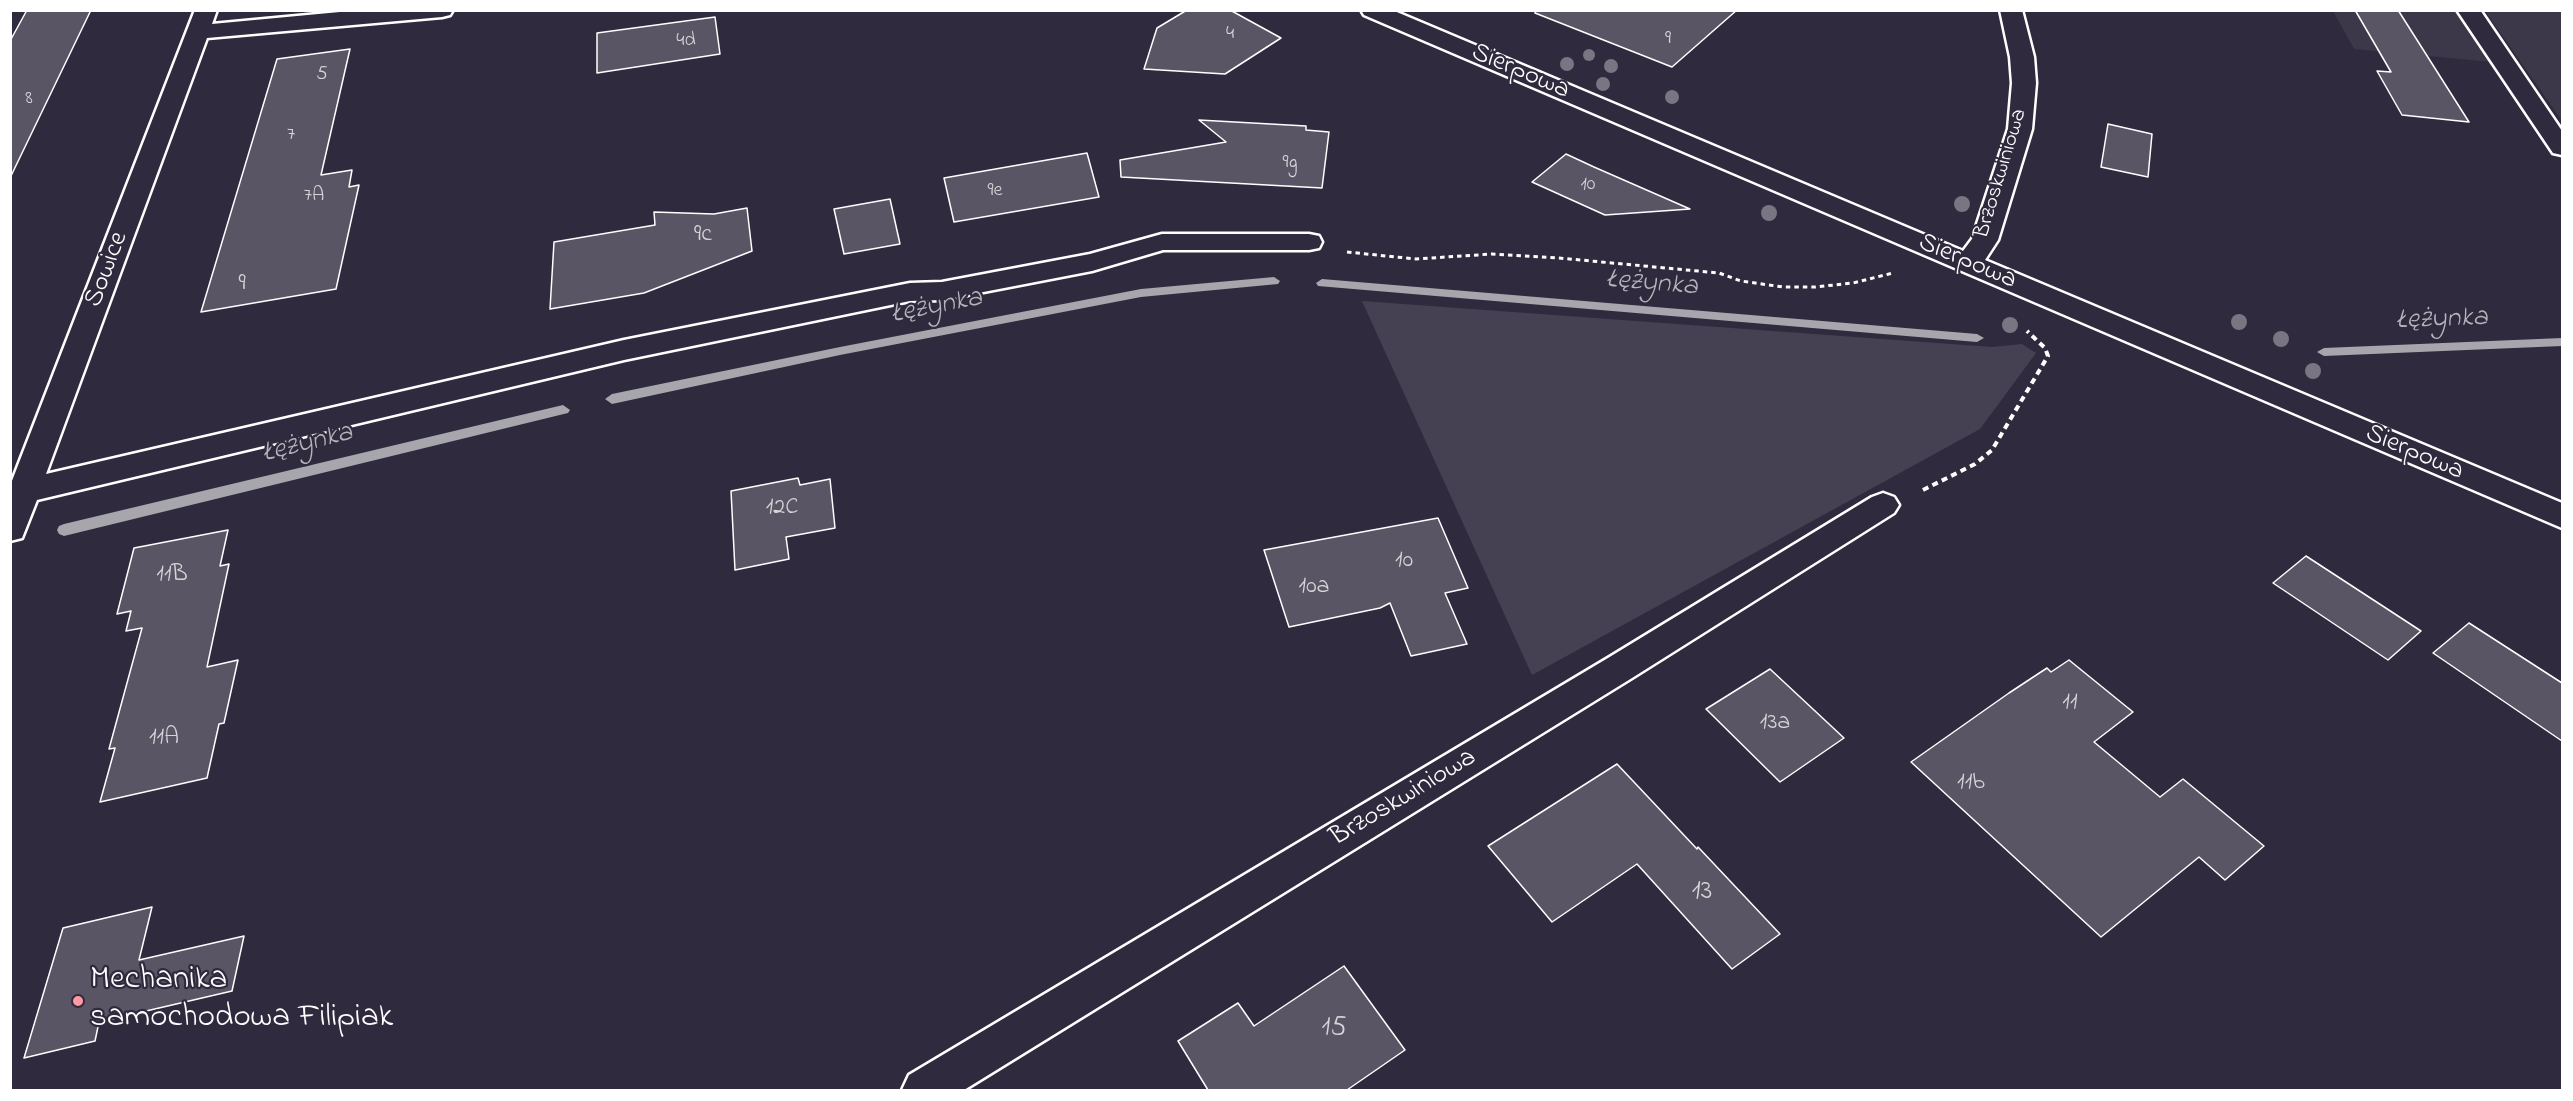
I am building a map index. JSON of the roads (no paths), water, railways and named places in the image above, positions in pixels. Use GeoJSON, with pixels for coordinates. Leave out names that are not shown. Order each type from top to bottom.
{"type":"FeatureCollection","features":[{"type":"Feature","properties":{"kind":"street"},"geometry":{"type":"LineString","coordinates":[[202,21],[442,10]]}},
{"type":"Feature","properties":{"kind":"street","name":"Sierpowa"},"geometry":{"type":"LineString","coordinates":[[1372,10],[2562,516]]}},
{"type":"Feature","properties":{"kind":"street","name":"Brzoskwiniowa"},"geometry":{"type":"LineString","coordinates":[[1968,263],[1985,240],[2020,129],[2024,83],[2022,57],[2011,10]]}},
{"type":"Feature","properties":{"kind":"street"},"geometry":{"type":"LineString","coordinates":[[2468,10],[2562,148]]}},
{"type":"Feature","properties":{"kind":"street","name":"Sowice"},"geometry":{"type":"LineString","coordinates":[[10,529],[202,21]]}},
{"type":"Feature","properties":{"kind":"street"},"geometry":{"type":"LineString","coordinates":[[25,491],[624,350],[910,292],[942,291],[1092,262],[1162,242],[1309,242]]}},
{"type":"Feature","properties":{"kind":"street","name":"Brzoskwiniowa"},"geometry":{"type":"LineString","coordinates":[[924,1090],[1620,668],[1883,505]]}},
{"type":"Feature","properties":{"kind":"waterway","name":"Łężynka"},"geometry":{"type":"LineString","coordinates":[[612,399],[840,351],[1141,293],[1274,281]]}},
{"type":"Feature","properties":{"kind":"waterway","name":"Łężynka"},"geometry":{"type":"LineString","coordinates":[[1322,283],[1977,338]]}},
{"type":"Feature","properties":{"kind":"waterway","name":"Łężynka"},"geometry":{"type":"LineString","coordinates":[[2324,352],[2562,342]]}},
{"type":"Feature","properties":{"kind":"waterway","name":"Łężynka"},"geometry":{"type":"LineString","coordinates":[[64,530],[563,410]]}},
{"type":"Feature","properties":{"kind":"place","name":"Mechanika samochodowa Filipiak"},"geometry":{"type":"Point","coordinates":[78,1001]}}]}
